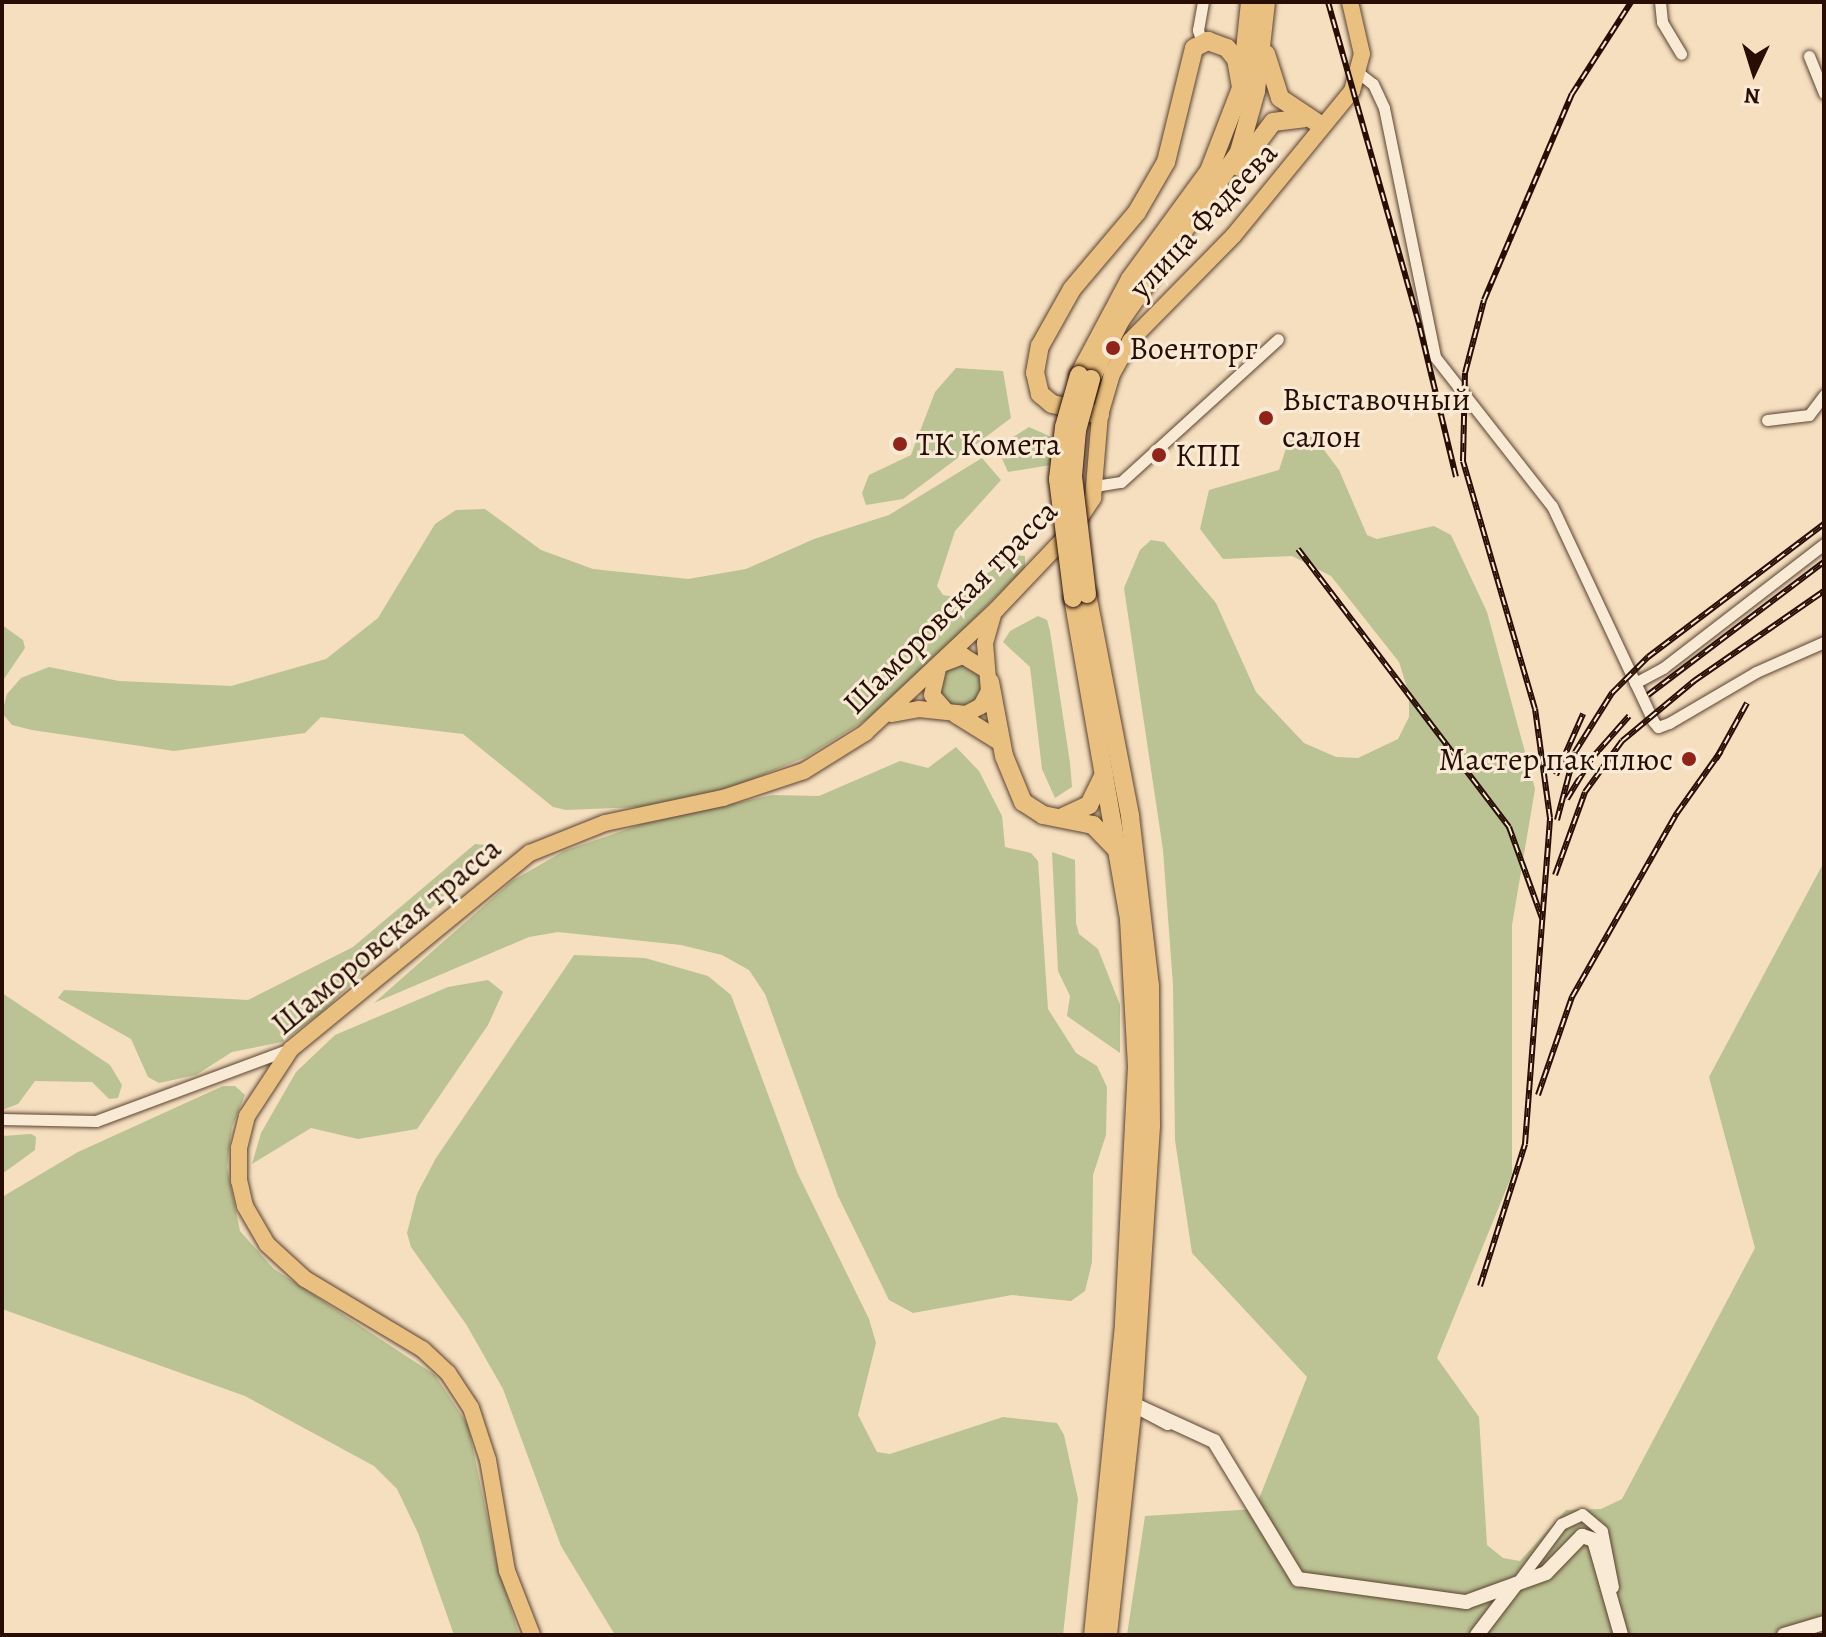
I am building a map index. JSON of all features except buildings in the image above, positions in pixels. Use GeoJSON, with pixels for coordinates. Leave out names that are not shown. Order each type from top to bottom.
{"type":"FeatureCollection","features":[{"type":"Feature","properties":{"kind":"highway"},"geometry":{"type":"LineString","coordinates":[[1100,415],[1047,401],[1035,373],[1040,346],[1072,289],[1153,188],[1173,148],[1190,53],[1238,33],[1249,2]]}},
{"type":"Feature","properties":{"kind":"highway"},"geometry":{"type":"LineString","coordinates":[[1093,1635],[1118,1392],[1137,1125],[1134,966],[1080,596],[1073,476],[1077,430],[1085,377],[1130,279],[1209,171],[1241,88],[1249,2]]}},
{"type":"Feature","properties":{"kind":"highway"},"geometry":{"type":"LineString","coordinates":[[1085,377],[1120,321],[1224,178],[1239,152],[1264,47],[1266,2]]}},
{"type":"Feature","properties":{"kind":"highway"},"geometry":{"type":"LineString","coordinates":[[1210,43],[1236,59],[1241,88]]}},
{"type":"Feature","properties":{"kind":"highway"},"geometry":{"type":"LineString","coordinates":[[1264,47],[1280,98],[1304,118],[1322,126]]}},
{"type":"Feature","properties":{"kind":"highway"},"geometry":{"type":"LineString","coordinates":[[1224,178],[1238,169],[1273,122],[1304,118]]}},
{"type":"Feature","properties":{"kind":"highway"},"geometry":{"type":"LineString","coordinates":[[1080,596],[1130,816],[1150,985],[1151,1126],[1133,1404],[1108,1635]]}},
{"type":"Feature","properties":{"kind":"highway"},"geometry":{"type":"LineString","coordinates":[[988,675],[1001,742],[1023,802],[1037,812],[1093,825],[1119,853]]}},
{"type":"Feature","properties":{"kind":"highway"},"geometry":{"type":"LineString","coordinates":[[951,713],[1001,742]]}},
{"type":"Feature","properties":{"kind":"highway"},"geometry":{"type":"LineString","coordinates":[[1060,818],[1089,805],[1104,774]]}},
{"type":"Feature","properties":{"kind":"main road"},"geometry":{"type":"LineString","coordinates":[[1350,2],[1361,40],[1360,74]]}},
{"type":"Feature","properties":{"kind":"main road","name":"улица Фадеева"},"geometry":{"type":"LineString","coordinates":[[1095,486],[1100,415],[1112,374],[1130,341],[1234,235],[1360,74]]}},
{"type":"Feature","properties":{"kind":"main road","name":"Шаморовская трасса"},"geometry":{"type":"LineString","coordinates":[[532,1635],[507,1571],[481,1433],[459,1388],[422,1349],[286,1264],[267,1244],[245,1206],[238,1165],[247,1116],[291,1049],[530,853],[605,823],[765,786],[838,752],[886,716],[997,609],[1076,524],[1095,486]]}},
{"type":"Feature","properties":{"kind":"main road"},"geometry":{"type":"LineString","coordinates":[[886,716],[919,709],[951,713],[981,706],[988,675],[986,636],[997,609]]}},
{"type":"Feature","properties":{"kind":"main road"},"geometry":{"type":"LineString","coordinates":[[951,713],[931,684],[939,665],[963,656],[988,675]]}},
{"type":"Feature","properties":{"kind":"main road"},"geometry":{"type":"LineString","coordinates":[[1133,1404],[1168,1423],[1214,1441],[1298,1579],[1466,1602],[1546,1573],[1582,1536],[1594,1540],[1623,1635]]}},
{"type":"Feature","properties":{"kind":"main road"},"geometry":{"type":"LineString","coordinates":[[1477,1635],[1516,1584]]}},
{"type":"Feature","properties":{"kind":"main road"},"geometry":{"type":"LineString","coordinates":[[1784,1635],[1824,1623]]}},
{"type":"Feature","properties":{"kind":"street"},"geometry":{"type":"LineString","coordinates":[[1203,2],[1198,30],[1210,43]]}},
{"type":"Feature","properties":{"kind":"street"},"geometry":{"type":"LineString","coordinates":[[1660,2],[1662,22],[1681,54]]}},
{"type":"Feature","properties":{"kind":"street"},"geometry":{"type":"LineString","coordinates":[[1809,56],[1824,93]]}},
{"type":"Feature","properties":{"kind":"street"},"geometry":{"type":"LineString","coordinates":[[1360,74],[1373,84],[1384,108],[1435,357],[1552,506],[1658,727],[1756,672],[1824,642]]}},
{"type":"Feature","properties":{"kind":"street"},"geometry":{"type":"LineString","coordinates":[[1095,486],[1121,482],[1278,339]]}},
{"type":"Feature","properties":{"kind":"street"},"geometry":{"type":"LineString","coordinates":[[1767,420],[1809,415],[1824,395]]}},
{"type":"Feature","properties":{"kind":"street"},"geometry":{"type":"LineString","coordinates":[[1635,683],[1663,668],[1824,544]]}},
{"type":"Feature","properties":{"kind":"street"},"geometry":{"type":"LineString","coordinates":[[2,1119],[96,1121],[291,1049]]}},
{"type":"Feature","properties":{"kind":"street"},"geometry":{"type":"LineString","coordinates":[[1516,1584],[1561,1524],[1589,1516],[1602,1531],[1623,1635]]}},
{"type":"Feature","properties":{"kind":"green space"},"geometry":{"type":"Polygon","coordinates":[[[956,368],[1003,371],[1011,418],[903,499],[866,505],[862,493],[869,475],[911,455],[935,392],[956,368]]]}},
{"type":"Feature","properties":{"kind":"green space"},"geometry":{"type":"Polygon","coordinates":[[[1029,427],[1056,439],[1051,465],[1008,472],[997,447],[1029,427]]]}},
{"type":"Feature","properties":{"kind":"green space"},"geometry":{"type":"Polygon","coordinates":[[[1301,434],[1315,438],[1339,470],[1367,535],[1377,539],[1434,526],[1451,535],[1487,612],[1535,789],[1512,925],[1512,1175],[1437,1358],[1479,1417],[1487,1545],[1503,1558],[1520,1561],[1566,1510],[1601,1509],[1622,1499],[1755,1248],[1709,1077],[1824,862],[1824,1635],[1127,1635],[1145,1516],[1255,1509],[1307,1377],[1192,1253],[1175,1140],[1173,985],[1163,850],[1124,588],[1140,550],[1151,540],[1164,542],[1216,603],[1256,692],[1304,743],[1336,757],[1358,758],[1398,739],[1409,717],[1409,694],[1399,662],[1331,576],[1292,556],[1223,559],[1200,529],[1209,490],[1279,470],[1290,436],[1301,434]]]}},
{"type":"Feature","properties":{"kind":"green space"},"geometry":{"type":"Polygon","coordinates":[[[982,458],[1001,480],[955,531],[937,586],[943,595],[954,597],[1013,555],[1025,556],[1025,568],[882,710],[806,757],[734,787],[640,807],[566,810],[553,807],[463,734],[321,717],[305,733],[174,751],[32,730],[12,725],[2,713],[7,694],[21,678],[49,667],[119,681],[231,686],[326,659],[378,618],[435,524],[456,510],[485,509],[541,550],[593,569],[688,579],[746,569],[814,539],[889,515],[982,458]]]}},
{"type":"Feature","properties":{"kind":"green space"},"geometry":{"type":"Polygon","coordinates":[[[1038,616],[1047,620],[1050,631],[1070,763],[1072,787],[1055,798],[1042,769],[1030,667],[1003,642],[1010,631],[1038,616]]]}},
{"type":"Feature","properties":{"kind":"green space"},"geometry":{"type":"Polygon","coordinates":[[[2,625],[23,640],[25,648],[2,682],[2,625]]]}},
{"type":"Feature","properties":{"kind":"green space"},"geometry":{"type":"Polygon","coordinates":[[[960,663],[975,670],[982,685],[975,700],[960,707],[945,700],[938,685],[945,670],[960,663]]]}},
{"type":"Feature","properties":{"kind":"green space"},"geometry":{"type":"Polygon","coordinates":[[[956,747],[979,771],[1002,816],[1005,847],[1031,853],[1038,861],[1048,1009],[1076,1053],[1097,1066],[1107,1087],[1106,1135],[1093,1175],[1092,1262],[1085,1291],[1071,1301],[1012,1295],[913,1313],[889,1300],[838,1196],[765,994],[749,970],[722,955],[681,945],[558,932],[529,937],[374,1003],[512,881],[564,851],[645,823],[772,795],[819,796],[900,761],[928,768],[956,747]]]}},
{"type":"Feature","properties":{"kind":"green space"},"geometry":{"type":"Polygon","coordinates":[[[475,844],[486,845],[488,854],[321,1013],[282,1042],[232,1052],[196,1075],[159,1083],[148,1077],[131,1039],[58,998],[64,990],[248,1000],[353,947],[475,844]]]}},
{"type":"Feature","properties":{"kind":"green space"},"geometry":{"type":"Polygon","coordinates":[[[1052,852],[1075,860],[1076,923],[1079,934],[1098,949],[1120,1005],[1120,1053],[1067,1016],[1070,996],[1058,971],[1052,852]]]}},
{"type":"Feature","properties":{"kind":"green space"},"geometry":{"type":"Polygon","coordinates":[[[574,955],[645,958],[708,976],[731,995],[797,1172],[869,1319],[876,1343],[858,1415],[877,1452],[890,1454],[1003,1417],[1057,1423],[1064,1435],[1078,1499],[1063,1635],[615,1635],[561,1546],[503,1389],[466,1324],[411,1247],[407,1233],[417,1194],[436,1158],[574,955]]]}},
{"type":"Feature","properties":{"kind":"green space"},"geometry":{"type":"Polygon","coordinates":[[[488,980],[503,992],[488,1025],[417,1129],[358,1139],[311,1128],[252,1164],[261,1133],[296,1072],[335,1035],[448,987],[488,980]]]}},
{"type":"Feature","properties":{"kind":"green space"},"geometry":{"type":"Polygon","coordinates":[[[2,993],[110,1065],[122,1085],[118,1098],[109,1099],[92,1082],[35,1081],[18,1104],[2,1110],[2,993]]]}},
{"type":"Feature","properties":{"kind":"green space"},"geometry":{"type":"Polygon","coordinates":[[[223,1086],[235,1086],[245,1095],[232,1127],[227,1167],[240,1231],[274,1269],[435,1375],[468,1425],[496,1559],[519,1635],[454,1635],[418,1533],[397,1489],[374,1466],[245,1396],[2,1309],[2,1197],[78,1152],[223,1086]]]}},
{"type":"Feature","properties":{"kind":"green space"},"geometry":{"type":"Polygon","coordinates":[[[31,1134],[36,1137],[35,1150],[2,1174],[2,1136],[31,1134]]]}},
{"type":"Feature","properties":{"kind":"railway"},"geometry":{"type":"LineString","coordinates":[[1328,2],[1420,328],[1456,477]]}},
{"type":"Feature","properties":{"kind":"railway"},"geometry":{"type":"LineString","coordinates":[[1480,1286],[1525,1144],[1550,818],[1535,709],[1463,461],[1465,373],[1484,300],[1572,94],[1631,2]]}},
{"type":"Feature","properties":{"kind":"railway"},"geometry":{"type":"LineString","coordinates":[[1557,820],[1575,752],[1612,693],[1648,657],[1824,524]]}},
{"type":"Feature","properties":{"kind":"railway"},"geometry":{"type":"LineString","coordinates":[[1298,549],[1509,827],[1542,918]]}},
{"type":"Feature","properties":{"kind":"railway"},"geometry":{"type":"LineString","coordinates":[[1648,695],[1824,562]]}},
{"type":"Feature","properties":{"kind":"railway"},"geometry":{"type":"LineString","coordinates":[[1555,875],[1585,792],[1622,741],[1694,681],[1824,591]]}},
{"type":"Feature","properties":{"kind":"railway"},"geometry":{"type":"LineString","coordinates":[[1716,759],[1747,703]]}},
{"type":"Feature","properties":{"kind":"railway"},"geometry":{"type":"LineString","coordinates":[[1556,775],[1583,714]]}},
{"type":"Feature","properties":{"kind":"railway"},"geometry":{"type":"LineString","coordinates":[[1567,799],[1592,758],[1629,716]]}},
{"type":"Feature","properties":{"kind":"railway"},"geometry":{"type":"LineString","coordinates":[[1538,1095],[1572,997],[1677,813],[1721,751]]}},
{"type":"Feature","properties":{"kind":"place","name":"Военторг"},"geometry":{"type":"Point","coordinates":[1113,348]}},
{"type":"Feature","properties":{"kind":"place","name":"Выставочный салон"},"geometry":{"type":"Point","coordinates":[1266,418]}},
{"type":"Feature","properties":{"kind":"place","name":"ТК Комета"},"geometry":{"type":"Point","coordinates":[900,444]}},
{"type":"Feature","properties":{"kind":"place","name":"КПП"},"geometry":{"type":"Point","coordinates":[1159,455]}},
{"type":"Feature","properties":{"kind":"place","name":"Мастер пак плюс"},"geometry":{"type":"Point","coordinates":[1689,759]}}]}
